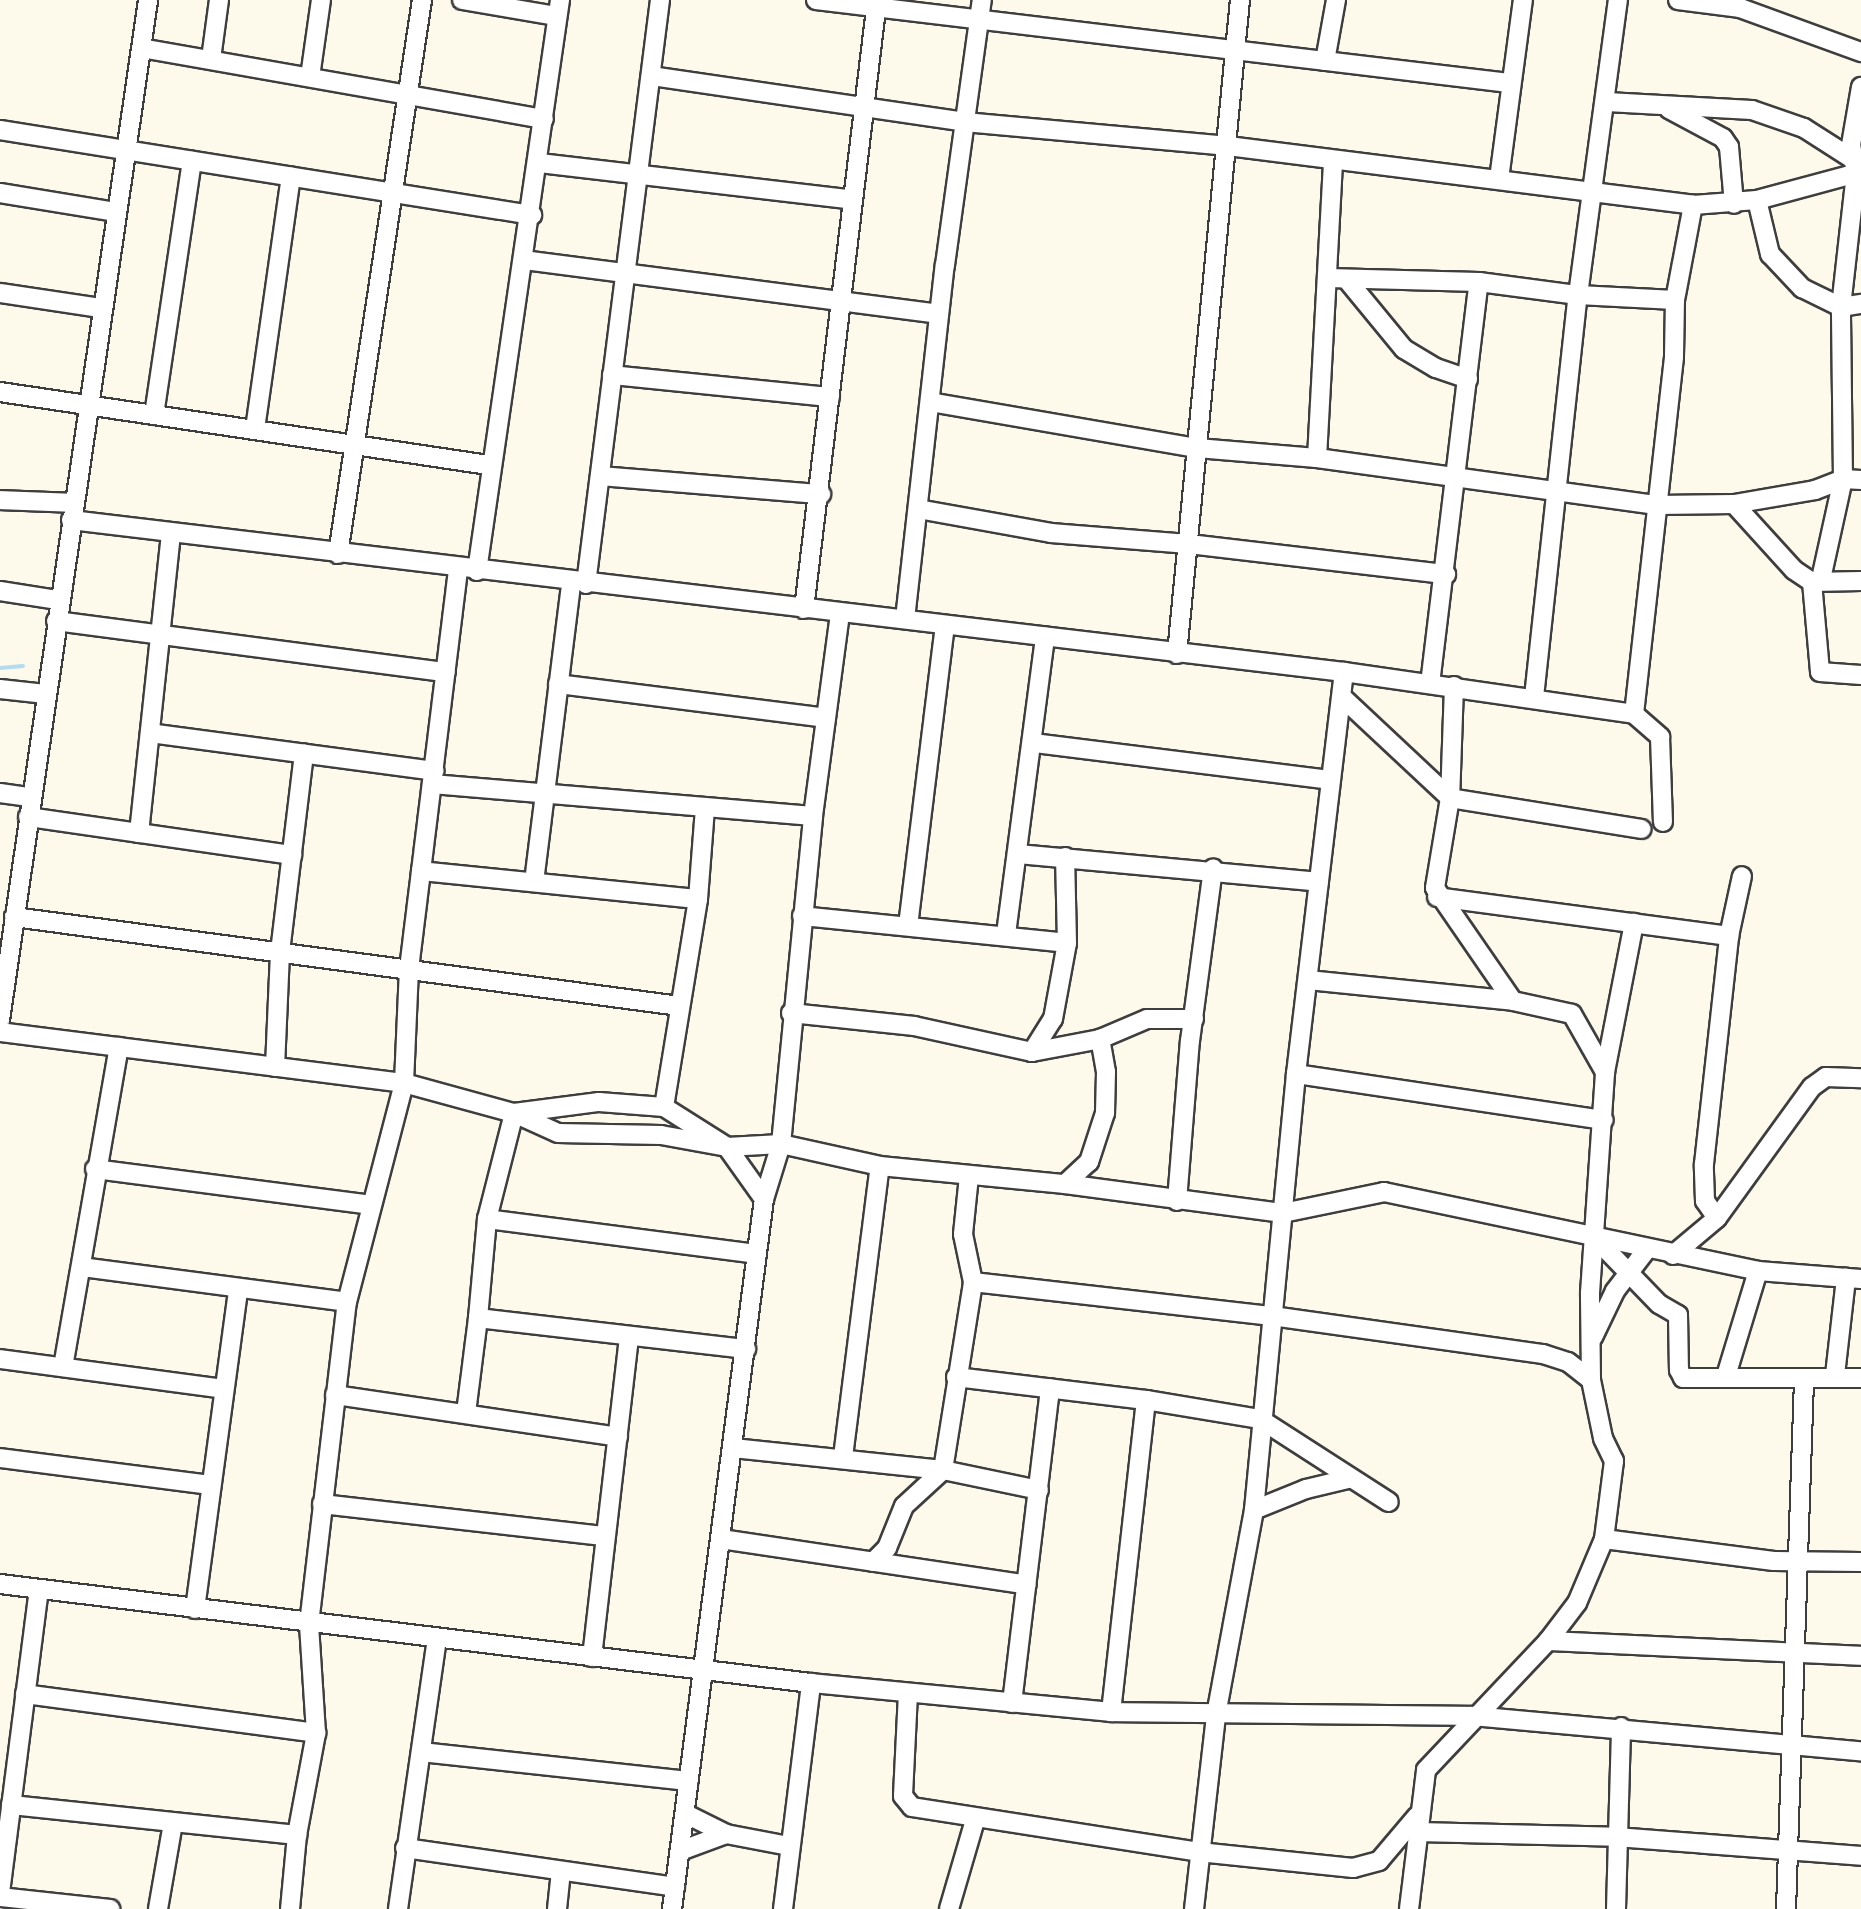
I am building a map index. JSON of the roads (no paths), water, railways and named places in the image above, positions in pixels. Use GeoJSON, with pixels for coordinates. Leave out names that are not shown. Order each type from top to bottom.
{"type":"FeatureCollection","features":[{"type":"Feature","properties":{"kind":"street"},"geometry":{"type":"LineString","coordinates":[[0,1020],[100,308],[148,0]]}},
{"type":"Feature","properties":{"kind":"street"},"geometry":{"type":"LineString","coordinates":[[211,60],[219,0]]}},
{"type":"Feature","properties":{"kind":"street"},"geometry":{"type":"LineString","coordinates":[[310,77],[320,0]]}},
{"type":"Feature","properties":{"kind":"street"},"geometry":{"type":"LineString","coordinates":[[338,554],[422,0]]}},
{"type":"Feature","properties":{"kind":"street"},"geometry":{"type":"LineString","coordinates":[[290,1909],[297,1835],[316,1733],[309,1624],[346,1302],[404,1084],[409,969],[446,672],[491,465],[540,163],[559,8],[462,0]]}},
{"type":"Feature","properties":{"kind":"street"},"geometry":{"type":"LineString","coordinates":[[534,882],[558,684],[600,476],[660,0]]}},
{"type":"Feature","properties":{"kind":"street"},"geometry":{"type":"LineString","coordinates":[[816,0],[877,4],[979,20],[1509,83]]}},
{"type":"Feature","properties":{"kind":"street"},"geometry":{"type":"LineString","coordinates":[[905,620],[982,0]]}},
{"type":"Feature","properties":{"kind":"street"},"geometry":{"type":"LineString","coordinates":[[1178,654],[1240,0]]}},
{"type":"Feature","properties":{"kind":"street"},"geometry":{"type":"LineString","coordinates":[[1325,61],[1336,0]]}},
{"type":"Feature","properties":{"kind":"street"},"geometry":{"type":"LineString","coordinates":[[1499,179],[1509,83],[1524,0]]}},
{"type":"Feature","properties":{"kind":"street"},"geometry":{"type":"LineString","coordinates":[[1534,697],[1578,295],[1595,193],[1618,0]]}},
{"type":"Feature","properties":{"kind":"street"},"geometry":{"type":"LineString","coordinates":[[1678,0],[1740,8],[1861,52]]}},
{"type":"Feature","properties":{"kind":"street"},"geometry":{"type":"LineString","coordinates":[[804,609],[821,494],[877,4]]}},
{"type":"Feature","properties":{"kind":"street"},"geometry":{"type":"LineString","coordinates":[[141,48],[544,119]]}},
{"type":"Feature","properties":{"kind":"street"},"geometry":{"type":"LineString","coordinates":[[651,76],[965,122],[1228,146],[1333,163],[1499,179],[1693,205],[1758,200],[1856,168]]}},
{"type":"Feature","properties":{"kind":"street"},"geometry":{"type":"LineString","coordinates":[[1861,87],[1841,307],[1852,378],[1852,480],[1817,580],[1820,672],[1861,675]]}},
{"type":"Feature","properties":{"kind":"street"},"geometry":{"type":"LineString","coordinates":[[1607,102],[1752,110],[1804,128],[1856,168]]}},
{"type":"Feature","properties":{"kind":"street"},"geometry":{"type":"LineString","coordinates":[[1664,106],[1723,138],[1732,156],[1734,204]]}},
{"type":"Feature","properties":{"kind":"street"},"geometry":{"type":"LineString","coordinates":[[0,130],[532,215]]}},
{"type":"Feature","properties":{"kind":"street"},"geometry":{"type":"LineString","coordinates":[[154,415],[192,161]]}},
{"type":"Feature","properties":{"kind":"street"},"geometry":{"type":"LineString","coordinates":[[540,163],[852,200]]}},
{"type":"Feature","properties":{"kind":"street"},"geometry":{"type":"LineString","coordinates":[[1317,458],[1333,163]]}},
{"type":"Feature","properties":{"kind":"street"},"geometry":{"type":"LineString","coordinates":[[254,429],[292,176]]}},
{"type":"Feature","properties":{"kind":"street"},"geometry":{"type":"LineString","coordinates":[[0,193],[116,212]]}},
{"type":"Feature","properties":{"kind":"street"},"geometry":{"type":"LineString","coordinates":[[1758,200],[1770,254],[1802,288],[1841,307],[1861,304]]}},
{"type":"Feature","properties":{"kind":"street"},"geometry":{"type":"LineString","coordinates":[[1634,714],[1674,356],[1676,300],[1693,205]]}},
{"type":"Feature","properties":{"kind":"street"},"geometry":{"type":"LineString","coordinates":[[524,260],[940,314]]}},
{"type":"Feature","properties":{"kind":"street"},"geometry":{"type":"LineString","coordinates":[[1328,278],[1478,282],[1578,295],[1676,300]]}},
{"type":"Feature","properties":{"kind":"street"},"geometry":{"type":"LineString","coordinates":[[1348,281],[1404,349],[1436,368],[1468,379]]}},
{"type":"Feature","properties":{"kind":"street"},"geometry":{"type":"LineString","coordinates":[[1430,684],[1458,476],[1478,282]]}},
{"type":"Feature","properties":{"kind":"street"},"geometry":{"type":"LineString","coordinates":[[0,292],[100,308]]}},
{"type":"Feature","properties":{"kind":"street"},"geometry":{"type":"LineString","coordinates":[[612,375],[830,397]]}},
{"type":"Feature","properties":{"kind":"street"},"geometry":{"type":"LineString","coordinates":[[0,392],[491,465]]}},
{"type":"Feature","properties":{"kind":"street"},"geometry":{"type":"LineString","coordinates":[[930,402],[1197,448],[1317,458],[1656,504],[1734,504],[1852,480]]}},
{"type":"Feature","properties":{"kind":"street"},"geometry":{"type":"LineString","coordinates":[[600,476],[821,494]]}},
{"type":"Feature","properties":{"kind":"street"},"geometry":{"type":"LineString","coordinates":[[0,500],[73,511],[171,533],[1344,672],[1634,714],[1659,732],[1663,822]]}},
{"type":"Feature","properties":{"kind":"street"},"geometry":{"type":"LineString","coordinates":[[1734,504],[1794,570],[1817,580],[1861,581]]}},
{"type":"Feature","properties":{"kind":"street"},"geometry":{"type":"LineString","coordinates":[[918,509],[1051,532],[1446,574]]}},
{"type":"Feature","properties":{"kind":"street"},"geometry":{"type":"LineString","coordinates":[[139,833],[171,533]]}},
{"type":"Feature","properties":{"kind":"street"},"geometry":{"type":"LineString","coordinates":[[0,591],[58,600]]}},
{"type":"Feature","properties":{"kind":"street"},"geometry":{"type":"LineString","coordinates":[[672,1909],[764,1199],[781,1144],[813,816],[840,614]]}},
{"type":"Feature","properties":{"kind":"street"},"geometry":{"type":"LineString","coordinates":[[56,621],[446,672]]}},
{"type":"Feature","properties":{"kind":"street"},"geometry":{"type":"LineString","coordinates":[[908,926],[945,626]]}},
{"type":"Feature","properties":{"kind":"street"},"geometry":{"type":"LineString","coordinates":[[1006,934],[1020,854],[1045,636]]}},
{"type":"Feature","properties":{"kind":"street"},"geometry":{"type":"LineString","coordinates":[[1194,1909],[1216,1715],[1254,1510],[1296,1074],[1344,672]]}},
{"type":"Feature","properties":{"kind":"street"},"geometry":{"type":"LineString","coordinates":[[558,684],[826,718]]}},
{"type":"Feature","properties":{"kind":"street"},"geometry":{"type":"LineString","coordinates":[[1454,686],[1450,798],[1437,869],[1437,896],[1512,1001]]}},
{"type":"Feature","properties":{"kind":"street"},"geometry":{"type":"LineString","coordinates":[[0,689],[46,694]]}},
{"type":"Feature","properties":{"kind":"street"},"geometry":{"type":"LineString","coordinates":[[1342,697],[1450,798],[1642,830]]}},
{"type":"Feature","properties":{"kind":"street"},"geometry":{"type":"LineString","coordinates":[[150,733],[544,794],[813,816]]}},
{"type":"Feature","properties":{"kind":"street"},"geometry":{"type":"LineString","coordinates":[[1034,743],[1332,780]]}},
{"type":"Feature","properties":{"kind":"street"},"geometry":{"type":"LineString","coordinates":[[275,1067],[280,952],[304,754]]}},
{"type":"Feature","properties":{"kind":"street"},"geometry":{"type":"LineString","coordinates":[[0,792],[30,797]]}},
{"type":"Feature","properties":{"kind":"street"},"geometry":{"type":"LineString","coordinates":[[664,1107],[698,899],[705,809]]}},
{"type":"Feature","properties":{"kind":"street"},"geometry":{"type":"LineString","coordinates":[[28,817],[292,855]]}},
{"type":"Feature","properties":{"kind":"street"},"geometry":{"type":"LineString","coordinates":[[1020,854],[1213,869],[1319,882]]}},
{"type":"Feature","properties":{"kind":"street"},"geometry":{"type":"LineString","coordinates":[[1032,1052],[1054,1019],[1067,943],[1066,857]]}},
{"type":"Feature","properties":{"kind":"street"},"geometry":{"type":"LineString","coordinates":[[1177,1200],[1213,869]]}},
{"type":"Feature","properties":{"kind":"street"},"geometry":{"type":"LineString","coordinates":[[421,870],[698,899]]}},
{"type":"Feature","properties":{"kind":"street"},"geometry":{"type":"LineString","coordinates":[[1717,1218],[1704,1200],[1703,1190],[1729,936],[1742,876]]}},
{"type":"Feature","properties":{"kind":"street"},"geometry":{"type":"LineString","coordinates":[[0,880],[21,882]]}},
{"type":"Feature","properties":{"kind":"street"},"geometry":{"type":"LineString","coordinates":[[1437,896],[1729,936]]}},
{"type":"Feature","properties":{"kind":"street"},"geometry":{"type":"LineString","coordinates":[[802,916],[1067,943]]}},
{"type":"Feature","properties":{"kind":"street"},"geometry":{"type":"LineString","coordinates":[[14,917],[679,1006]]}},
{"type":"Feature","properties":{"kind":"street"},"geometry":{"type":"LineString","coordinates":[[1408,1909],[1426,1770],[1548,1640],[1576,1603],[1604,1539],[1614,1461],[1603,1438],[1591,1380],[1590,1342],[1606,1072],[1634,923]]}},
{"type":"Feature","properties":{"kind":"street"},"geometry":{"type":"LineString","coordinates":[[1308,980],[1512,1001],[1572,1014],[1606,1072]]}},
{"type":"Feature","properties":{"kind":"street"},"geometry":{"type":"LineString","coordinates":[[792,1012],[914,1026],[1032,1052],[1100,1039],[1147,1019],[1194,1019]]}},
{"type":"Feature","properties":{"kind":"street"},"geometry":{"type":"LineString","coordinates":[[0,1032],[404,1084],[514,1114],[558,1133],[662,1135],[728,1147],[781,1144],[880,1166],[1066,1184],[1283,1213],[1384,1192],[1673,1255],[1758,1270],[1853,1279],[1834,1375]]}},
{"type":"Feature","properties":{"kind":"street"},"geometry":{"type":"LineString","coordinates":[[1066,1184],[1089,1162],[1105,1114],[1106,1072],[1100,1039]]}},
{"type":"Feature","properties":{"kind":"street"},"geometry":{"type":"LineString","coordinates":[[63,1367],[119,1047]]}},
{"type":"Feature","properties":{"kind":"street"},"geometry":{"type":"LineString","coordinates":[[1296,1074],[1604,1120]]}},
{"type":"Feature","properties":{"kind":"street"},"geometry":{"type":"LineString","coordinates":[[1673,1255],[1717,1218],[1812,1088],[1826,1077],[1861,1078]]}},
{"type":"Feature","properties":{"kind":"street"},"geometry":{"type":"LineString","coordinates":[[514,1114],[599,1102],[664,1107],[728,1147],[764,1199]]}},
{"type":"Feature","properties":{"kind":"street"},"geometry":{"type":"LineString","coordinates":[[466,1414],[487,1219],[514,1114]]}},
{"type":"Feature","properties":{"kind":"street"},"geometry":{"type":"LineString","coordinates":[[843,1457],[880,1166]]}},
{"type":"Feature","properties":{"kind":"street"},"geometry":{"type":"LineString","coordinates":[[95,1169],[370,1205]]}},
{"type":"Feature","properties":{"kind":"street"},"geometry":{"type":"LineString","coordinates":[[873,1562],[887,1548],[904,1506],[943,1470],[973,1282],[963,1234],[968,1176]]}},
{"type":"Feature","properties":{"kind":"street"},"geometry":{"type":"LineString","coordinates":[[487,1219],[757,1254]]}},
{"type":"Feature","properties":{"kind":"street"},"geometry":{"type":"LineString","coordinates":[[1596,1240],[1659,1304],[1678,1315],[1679,1370],[1683,1378],[1861,1378]]}},
{"type":"Feature","properties":{"kind":"street"},"geometry":{"type":"LineString","coordinates":[[1590,1342],[1629,1272],[1647,1249]]}},
{"type":"Feature","properties":{"kind":"street"},"geometry":{"type":"LineString","coordinates":[[82,1267],[346,1302]]}},
{"type":"Feature","properties":{"kind":"street"},"geometry":{"type":"LineString","coordinates":[[1726,1376],[1758,1270]]}},
{"type":"Feature","properties":{"kind":"street"},"geometry":{"type":"LineString","coordinates":[[973,1282],[1272,1316],[1556,1356],[1591,1380]]}},
{"type":"Feature","properties":{"kind":"street"},"geometry":{"type":"LineString","coordinates":[[195,1609],[238,1289]]}},
{"type":"Feature","properties":{"kind":"street"},"geometry":{"type":"LineString","coordinates":[[478,1318],[746,1350]]}},
{"type":"Feature","properties":{"kind":"street"},"geometry":{"type":"LineString","coordinates":[[592,1657],[629,1337]]}},
{"type":"Feature","properties":{"kind":"street"},"geometry":{"type":"LineString","coordinates":[[0,1359],[224,1389]]}},
{"type":"Feature","properties":{"kind":"street"},"geometry":{"type":"LineString","coordinates":[[956,1377],[1146,1400],[1260,1420],[1390,1502]]}},
{"type":"Feature","properties":{"kind":"street"},"geometry":{"type":"LineString","coordinates":[[1786,1909],[1804,1380]]}},
{"type":"Feature","properties":{"kind":"street"},"geometry":{"type":"LineString","coordinates":[[1012,1703],[1050,1388]]}},
{"type":"Feature","properties":{"kind":"street"},"geometry":{"type":"LineString","coordinates":[[335,1395],[618,1437]]}},
{"type":"Feature","properties":{"kind":"street"},"geometry":{"type":"LineString","coordinates":[[1111,1712],[1146,1400]]}},
{"type":"Feature","properties":{"kind":"street"},"geometry":{"type":"LineString","coordinates":[[733,1448],[943,1470],[1039,1490]]}},
{"type":"Feature","properties":{"kind":"street"},"geometry":{"type":"LineString","coordinates":[[0,1458],[211,1485]]}},
{"type":"Feature","properties":{"kind":"street"},"geometry":{"type":"LineString","coordinates":[[1254,1510],[1306,1489],[1348,1479]]}},
{"type":"Feature","properties":{"kind":"street"},"geometry":{"type":"LineString","coordinates":[[322,1504],[606,1536]]}},
{"type":"Feature","properties":{"kind":"street"},"geometry":{"type":"LineString","coordinates":[[1604,1539],[1795,1562],[1861,1562]]}},
{"type":"Feature","properties":{"kind":"street"},"geometry":{"type":"LineString","coordinates":[[721,1540],[1027,1584]]}},
{"type":"Feature","properties":{"kind":"street"},"geometry":{"type":"LineString","coordinates":[[0,1584],[437,1639],[702,1666],[811,1683],[1111,1712],[1473,1716],[1861,1750]]}},
{"type":"Feature","properties":{"kind":"street"},"geometry":{"type":"LineString","coordinates":[[39,1589],[0,1894],[110,1909]]}},
{"type":"Feature","properties":{"kind":"street"},"geometry":{"type":"LineString","coordinates":[[398,1909],[437,1639]]}},
{"type":"Feature","properties":{"kind":"street"},"geometry":{"type":"LineString","coordinates":[[1548,1640],[1861,1656]]}},
{"type":"Feature","properties":{"kind":"street"},"geometry":{"type":"LineString","coordinates":[[783,1909],[811,1683]]}},
{"type":"Feature","properties":{"kind":"street"},"geometry":{"type":"LineString","coordinates":[[908,1692],[906,1802],[976,1820],[1199,1852],[1365,1867],[1418,1824],[1861,1856]]}},
{"type":"Feature","properties":{"kind":"street"},"geometry":{"type":"LineString","coordinates":[[26,1694],[316,1733]]}},
{"type":"Feature","properties":{"kind":"street"},"geometry":{"type":"LineString","coordinates":[[1616,1909],[1621,1727]]}},
{"type":"Feature","properties":{"kind":"street"},"geometry":{"type":"LineString","coordinates":[[421,1752],[688,1781]]}},
{"type":"Feature","properties":{"kind":"street"},"geometry":{"type":"LineString","coordinates":[[11,1806],[297,1835]]}},
{"type":"Feature","properties":{"kind":"street"},"geometry":{"type":"LineString","coordinates":[[686,1814],[726,1834],[789,1846]]}},
{"type":"Feature","properties":{"kind":"street"},"geometry":{"type":"LineString","coordinates":[[956,1905],[976,1820]]}},
{"type":"Feature","properties":{"kind":"street"},"geometry":{"type":"LineString","coordinates":[[158,1909],[173,1823]]}},
{"type":"Feature","properties":{"kind":"street"},"geometry":{"type":"LineString","coordinates":[[680,1851],[726,1834]]}},
{"type":"Feature","properties":{"kind":"street"},"geometry":{"type":"LineString","coordinates":[[405,1848],[675,1887]]}},
{"type":"Feature","properties":{"kind":"street"},"geometry":{"type":"LineString","coordinates":[[557,1909],[561,1873]]}},
{"type":"Feature","properties":{"kind":"waterway"},"geometry":{"type":"LineString","coordinates":[[0,668],[23,666]]}}]}
